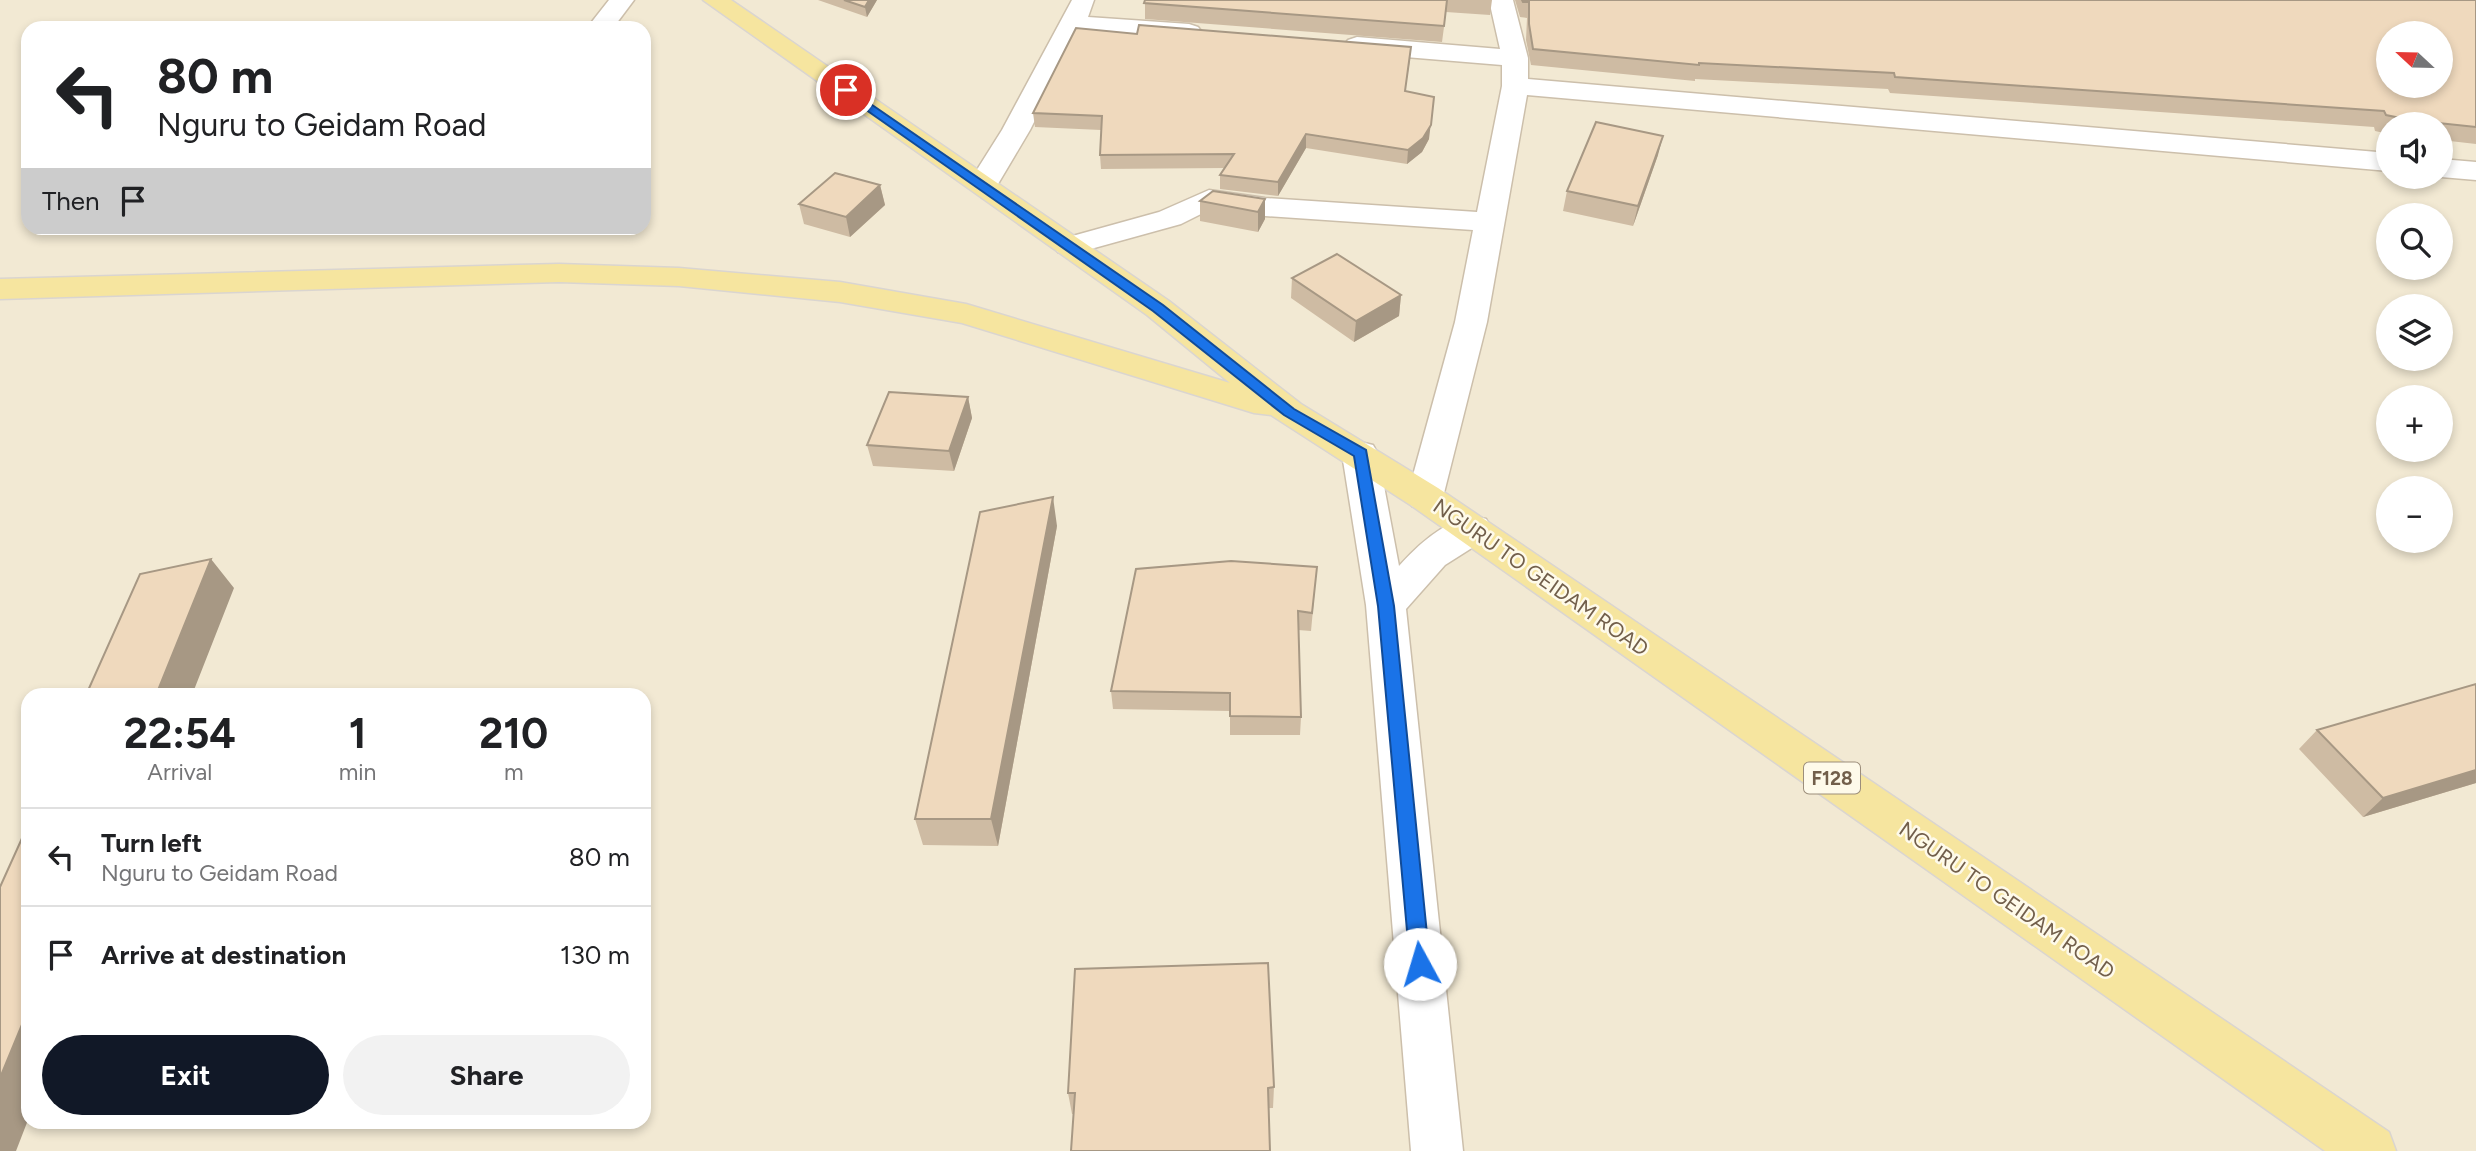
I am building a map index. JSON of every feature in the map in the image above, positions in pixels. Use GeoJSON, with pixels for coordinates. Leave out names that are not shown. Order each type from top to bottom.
{"type":"FeatureCollection","features":[{"type":"Feature","properties":{"kind":"main road","name":"NGURU TO GEIDAM ROAD"},"geometry":{"type":"LineString","coordinates":[[715,0],[1158,308],[1289,412],[1425,496],[2370,1151]]}},
{"type":"Feature","properties":{"kind":"main road"},"geometry":{"type":"LineString","coordinates":[[0,289],[559,273],[679,277],[800,288],[966,314],[1289,412]]}},
{"type":"Feature","properties":{"kind":"street"},"geometry":{"type":"LineString","coordinates":[[606,21],[622,0]]}},
{"type":"Feature","properties":{"kind":"street"},"geometry":{"type":"LineString","coordinates":[[1425,496],[1471,322],[1515,72],[1501,0]]}},
{"type":"Feature","properties":{"kind":"street"},"geometry":{"type":"LineString","coordinates":[[983,184],[1016,130],[1078,12],[1211,34]]}},
{"type":"Feature","properties":{"kind":"street"},"geometry":{"type":"LineString","coordinates":[[1335,44],[1515,72],[2376,161]]}},
{"type":"Feature","properties":{"kind":"street"},"geometry":{"type":"LineString","coordinates":[[2453,169],[2476,171]]}},
{"type":"Feature","properties":{"kind":"street"},"geometry":{"type":"LineString","coordinates":[[1069,246],[1170,218],[1209,199],[1265,207],[1489,222]]}},
{"type":"Feature","properties":{"kind":"street"},"geometry":{"type":"LineString","coordinates":[[1360,454],[1386,606],[1437,1151]]}},
{"type":"Feature","properties":{"kind":"street"},"geometry":{"type":"LineString","coordinates":[[1386,606],[1432,555],[1473,529]]}},
{"type":"Feature","properties":{"kind":"shaded area"},"geometry":{"type":"Polygon","coordinates":[[[0,0],[2476,0],[2476,1151],[0,1151],[0,0]]]}},
{"type":"Feature","properties":{"kind":"building"},"geometry":{"type":"Polygon","coordinates":[[[844,0],[869,0],[865,7],[844,0]]]}},
{"type":"Feature","properties":{"kind":"building"},"geometry":{"type":"Polygon","coordinates":[[[1145,0],[1447,0],[1444,26],[1144,3],[1145,0]]]}},
{"type":"Feature","properties":{"kind":"building"},"geometry":{"type":"Polygon","coordinates":[[[1522,0],[2476,0],[2476,127],[2453,125],[2453,112],[2384,112],[1895,77],[1894,73],[1699,65],[1533,49],[1529,2],[1522,0]]]}},
{"type":"Feature","properties":{"kind":"building"},"geometry":{"type":"Polygon","coordinates":[[[1139,25],[1411,47],[1405,91],[1434,97],[1431,125],[1423,138],[1408,150],[1306,134],[1278,182],[1220,175],[1234,154],[1100,155],[1102,116],[1033,113],[1076,28],[1137,34],[1139,25]]]}},
{"type":"Feature","properties":{"kind":"building"},"geometry":{"type":"Polygon","coordinates":[[[1596,122],[1663,136],[1638,206],[1567,191],[1596,122]]]}},
{"type":"Feature","properties":{"kind":"building"},"geometry":{"type":"Polygon","coordinates":[[[835,173],[880,185],[846,217],[799,204],[835,173]]]}},
{"type":"Feature","properties":{"kind":"building"},"geometry":{"type":"Polygon","coordinates":[[[1213,191],[1265,199],[1258,212],[1200,201],[1213,191]]]}},
{"type":"Feature","properties":{"kind":"building"},"geometry":{"type":"Polygon","coordinates":[[[1337,254],[1401,295],[1356,321],[1292,278],[1337,254]]]}},
{"type":"Feature","properties":{"kind":"building"},"geometry":{"type":"Polygon","coordinates":[[[889,392],[968,397],[949,451],[867,445],[889,392]]]}},
{"type":"Feature","properties":{"kind":"building"},"geometry":{"type":"Polygon","coordinates":[[[1053,497],[991,819],[915,819],[980,512],[1053,497]]]}},
{"type":"Feature","properties":{"kind":"building"},"geometry":{"type":"Polygon","coordinates":[[[211,559],[159,688],[89,688],[140,574],[211,559]]]}},
{"type":"Feature","properties":{"kind":"building"},"geometry":{"type":"Polygon","coordinates":[[[1231,561],[1317,567],[1312,613],[1298,611],[1301,717],[1230,716],[1230,693],[1111,691],[1136,569],[1231,561]]]}},
{"type":"Feature","properties":{"kind":"building"},"geometry":{"type":"Polygon","coordinates":[[[2476,684],[2476,770],[2383,798],[2317,730],[2476,684]]]}},
{"type":"Feature","properties":{"kind":"building"},"geometry":{"type":"Polygon","coordinates":[[[21,840],[21,1027],[0,1078],[0,887],[21,840]]]}},
{"type":"Feature","properties":{"kind":"building"},"geometry":{"type":"Polygon","coordinates":[[[1268,963],[1274,1087],[1268,1088],[1270,1151],[1071,1151],[1075,1093],[1068,1093],[1075,969],[1268,963]]]}},
{"type":"Feature","properties":{"kind":"route"},"geometry":{"type":"LineString","coordinates":[[846,90],[1158,308],[1289,412],[1360,454],[1386,606],[1420,964]]}}]}
